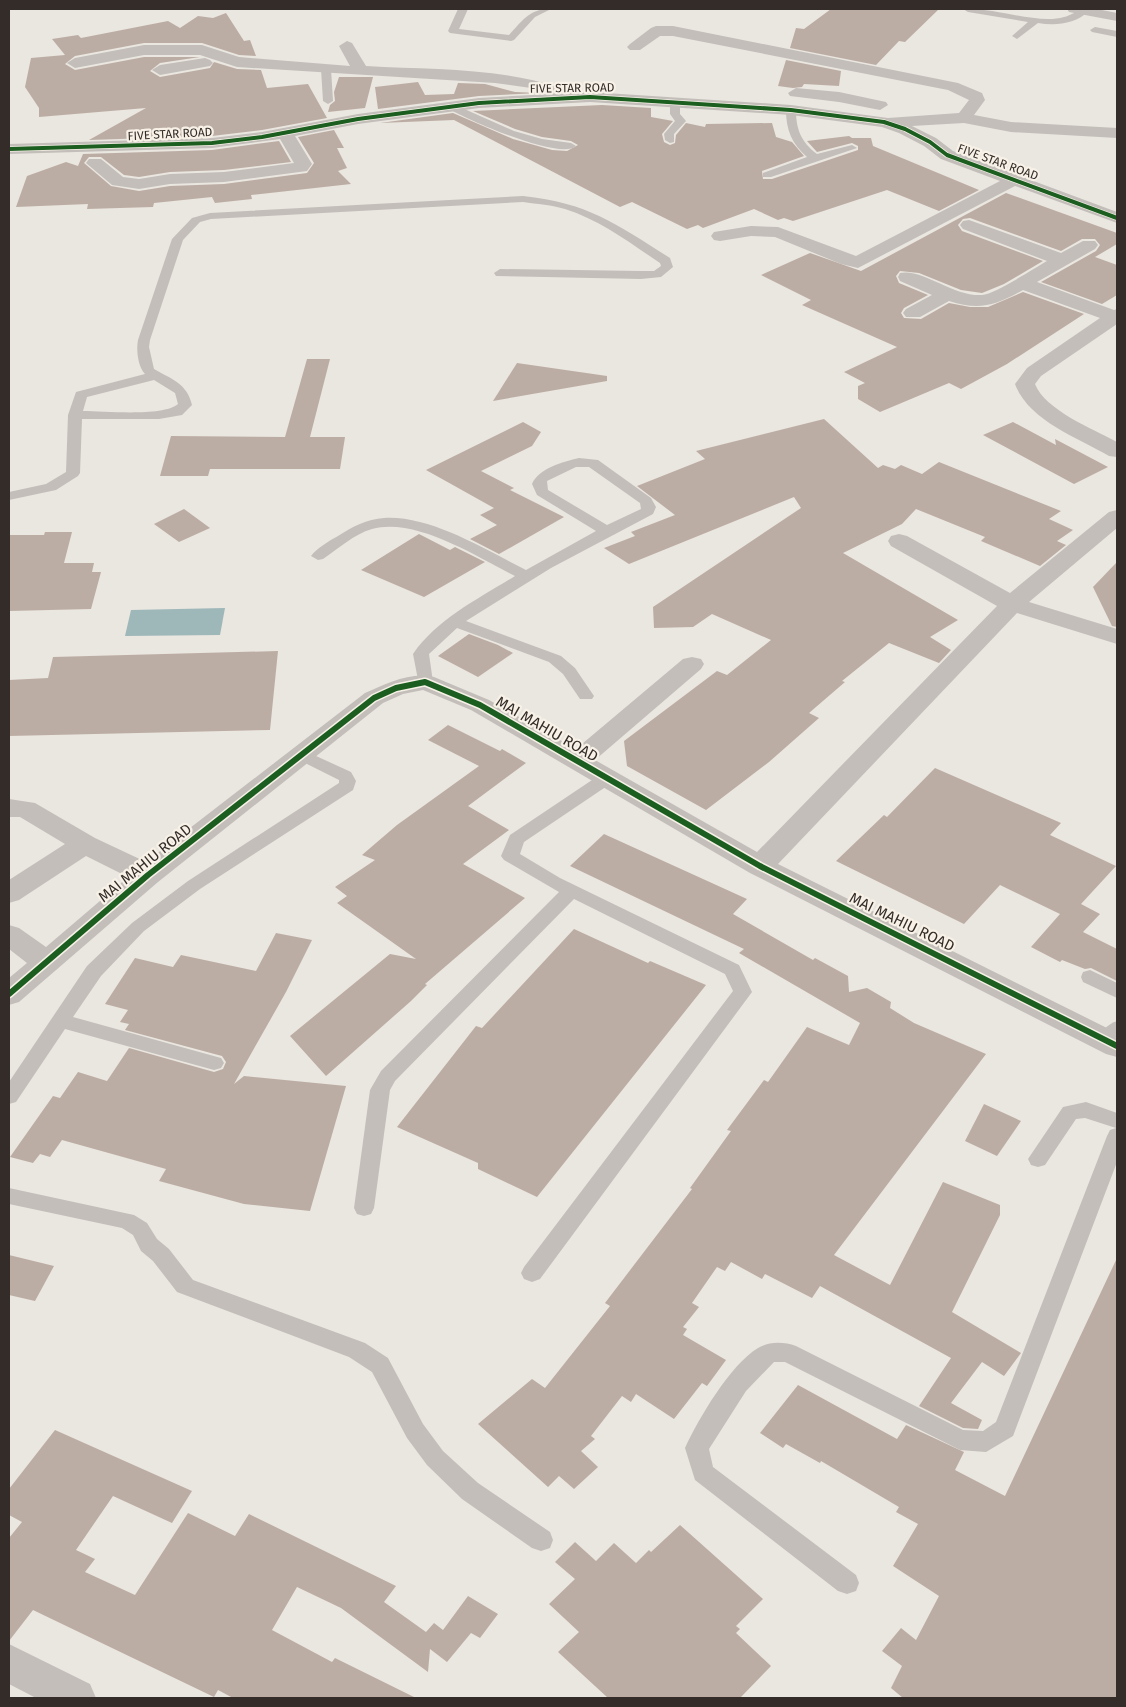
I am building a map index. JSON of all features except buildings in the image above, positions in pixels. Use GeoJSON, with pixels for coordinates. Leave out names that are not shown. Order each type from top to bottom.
{"type":"FeatureCollection","features":[{"type":"Feature","properties":{"kind":"street"},"geometry":{"type":"LineString","coordinates":[[1079,10],[1117,17]]}},
{"type":"Feature","properties":{"kind":"street"},"geometry":{"type":"LineString","coordinates":[[636,47],[656,31],[673,31],[952,86],[976,96],[977,100],[964,118]]}},
{"type":"Feature","properties":{"kind":"street"},"geometry":{"type":"LineString","coordinates":[[347,46],[361,71]]}},
{"type":"Feature","properties":{"kind":"street"},"geometry":{"type":"LineString","coordinates":[[75,63],[155,49],[208,51],[229,60]]}},
{"type":"Feature","properties":{"kind":"street"},"geometry":{"type":"LineString","coordinates":[[160,70],[229,60],[326,70],[495,78],[532,84],[556,92],[564,97]]}},
{"type":"Feature","properties":{"kind":"street"},"geometry":{"type":"LineString","coordinates":[[532,84],[603,82]]}},
{"type":"Feature","properties":{"kind":"street"},"geometry":{"type":"LineString","coordinates":[[782,92],[839,97],[882,105],[906,122]]}},
{"type":"Feature","properties":{"kind":"street","name":"FIVE STAR ROAD"},"geometry":{"type":"LineString","coordinates":[[9,149],[212,143],[285,133],[358,119],[453,107],[564,97],[674,102],[791,110],[884,122],[905,129],[930,142],[947,155],[1117,218]]}},
{"type":"Feature","properties":{"kind":"street"},"geometry":{"type":"LineString","coordinates":[[884,122],[964,118],[1011,127],[1117,132]]}},
{"type":"Feature","properties":{"kind":"street"},"geometry":{"type":"LineString","coordinates":[[95,163],[118,182],[139,184],[170,178],[224,177],[301,167],[303,164],[285,133]]}},
{"type":"Feature","properties":{"kind":"street"},"geometry":{"type":"LineString","coordinates":[[720,236],[751,231],[778,232],[848,260],[858,262],[1014,180]]}},
{"type":"Feature","properties":{"kind":"street"},"geometry":{"type":"LineString","coordinates":[[969,225],[1062,260]]}},
{"type":"Feature","properties":{"kind":"street"},"geometry":{"type":"LineString","coordinates":[[908,277],[968,301],[984,302],[1089,245]]}},
{"type":"Feature","properties":{"kind":"street"},"geometry":{"type":"LineString","coordinates":[[1022,282],[1116,316]]}},
{"type":"Feature","properties":{"kind":"street"},"geometry":{"type":"LineString","coordinates":[[913,313],[948,294]]}},
{"type":"Feature","properties":{"kind":"street"},"geometry":{"type":"LineString","coordinates":[[1116,316],[1034,372],[1025,384],[1030,397],[1051,414],[1117,451]]}},
{"type":"Feature","properties":{"kind":"street"},"geometry":{"type":"LineString","coordinates":[[760,866],[1012,604],[1117,517]]}},
{"type":"Feature","properties":{"kind":"street"},"geometry":{"type":"LineString","coordinates":[[900,541],[1012,604],[1117,637]]}},
{"type":"Feature","properties":{"kind":"street"},"geometry":{"type":"LineString","coordinates":[[578,761],[692,664]]}},
{"type":"Feature","properties":{"kind":"street","name":"MAI MAHIU ROAD"},"geometry":{"type":"LineString","coordinates":[[9,994],[45,960],[148,875],[374,698],[396,688],[425,682],[480,705],[760,866],[1114,1038]]}},
{"type":"Feature","properties":{"kind":"street"},"geometry":{"type":"LineString","coordinates":[[9,808],[26,809],[85,844],[148,875]]}},
{"type":"Feature","properties":{"kind":"street"},"geometry":{"type":"LineString","coordinates":[[9,893],[85,844]]}},
{"type":"Feature","properties":{"kind":"street"},"geometry":{"type":"LineString","coordinates":[[9,935],[45,960]]}},
{"type":"Feature","properties":{"kind":"street"},"geometry":{"type":"LineString","coordinates":[[9,1663],[70,1697]]}},
{"type":"Feature","properties":{"kind":"lane"},"geometry":{"type":"LineString","coordinates":[[464,9],[453,31],[511,38],[532,15],[546,9]]}},
{"type":"Feature","properties":{"kind":"lane"},"geometry":{"type":"LineString","coordinates":[[968,9],[1057,22],[1067,20],[1079,10]]}},
{"type":"Feature","properties":{"kind":"lane"},"geometry":{"type":"LineString","coordinates":[[1018,36],[1036,20]]}},
{"type":"Feature","properties":{"kind":"lane"},"geometry":{"type":"LineString","coordinates":[[1095,30],[1117,34]]}},
{"type":"Feature","properties":{"kind":"lane"},"geometry":{"type":"LineString","coordinates":[[326,70],[329,78],[326,94],[328,101]]}},
{"type":"Feature","properties":{"kind":"lane"},"geometry":{"type":"LineString","coordinates":[[670,140],[669,134],[681,122],[676,114],[674,102]]}},
{"type":"Feature","properties":{"kind":"lane"},"geometry":{"type":"LineString","coordinates":[[453,107],[523,137],[542,143],[571,146]]}},
{"type":"Feature","properties":{"kind":"lane"},"geometry":{"type":"LineString","coordinates":[[791,110],[790,128],[794,137],[800,146],[815,158]]}},
{"type":"Feature","properties":{"kind":"lane"},"geometry":{"type":"LineString","coordinates":[[767,175],[815,158],[852,148]]}},
{"type":"Feature","properties":{"kind":"lane"},"geometry":{"type":"LineString","coordinates":[[75,415],[159,414],[177,412],[185,405],[184,395],[178,386],[154,376],[146,367],[143,347],[178,239],[196,220],[210,216],[523,200],[548,202],[575,208],[605,223],[666,261],[667,268],[657,274],[641,275],[500,273]]}},
{"type":"Feature","properties":{"kind":"lane"},"geometry":{"type":"LineString","coordinates":[[9,496],[33,493],[53,486],[63,482],[73,473],[75,415],[81,395],[135,383],[154,376]]}},
{"type":"Feature","properties":{"kind":"lane"},"geometry":{"type":"LineString","coordinates":[[127,414],[135,383]]}},
{"type":"Feature","properties":{"kind":"lane"},"geometry":{"type":"LineString","coordinates":[[425,682],[421,654],[454,622],[526,576],[605,530],[648,511],[648,503],[600,467],[584,461],[566,466],[541,479],[539,484],[542,492],[605,530]]}},
{"type":"Feature","properties":{"kind":"lane"},"geometry":{"type":"LineString","coordinates":[[318,556],[365,526],[394,520],[429,529],[526,576]]}},
{"type":"Feature","properties":{"kind":"lane"},"geometry":{"type":"LineString","coordinates":[[454,622],[555,659],[569,671],[586,696]]}},
{"type":"Feature","properties":{"kind":"lane"},"geometry":{"type":"LineString","coordinates":[[9,1097],[94,971],[138,927],[194,884],[347,786],[348,781],[345,776],[303,755]]}},
{"type":"Feature","properties":{"kind":"lane"},"geometry":{"type":"LineString","coordinates":[[532,1273],[744,992],[732,970],[571,890],[510,856],[511,848],[516,839],[607,778]]}},
{"type":"Feature","properties":{"kind":"lane"},"geometry":{"type":"LineString","coordinates":[[364,1208],[380,1090],[388,1076],[571,890]]}},
{"type":"Feature","properties":{"kind":"lane"},"geometry":{"type":"LineString","coordinates":[[1090,977],[1117,992]]}},
{"type":"Feature","properties":{"kind":"lane"},"geometry":{"type":"LineString","coordinates":[[60,1021],[214,1063]]}},
{"type":"Feature","properties":{"kind":"lane"},"geometry":{"type":"LineString","coordinates":[[1038,1159],[1070,1112],[1086,1110],[1117,1121]]}},
{"type":"Feature","properties":{"kind":"lane"},"geometry":{"type":"LineString","coordinates":[[847,1583],[703,1473],[697,1448],[710,1424],[755,1363],[768,1353],[788,1353],[960,1440],[986,1442],[1005,1429],[1117,1136]]}},
{"type":"Feature","properties":{"kind":"lane"},"geometry":{"type":"LineString","coordinates":[[9,1196],[127,1221],[140,1228],[149,1246],[161,1254],[185,1286],[357,1350],[380,1365],[414,1432],[435,1458],[470,1492],[541,1540]]}},
{"type":"Feature","properties":{"kind":"water"},"geometry":{"type":"Polygon","coordinates":[[[225,608],[220,635],[125,636],[131,610],[225,608]]]}},
{"type":"Feature","properties":{"kind":"cycle path"},"geometry":{"type":"LineString","coordinates":[[9,149],[212,143],[262,137],[358,119],[479,103],[590,97],[791,110],[884,122],[905,129],[930,142],[947,155],[1117,218]]}},
{"type":"Feature","properties":{"kind":"cycle path"},"geometry":{"type":"LineString","coordinates":[[9,994],[148,875],[374,698],[396,688],[425,682],[480,705],[760,866],[1117,1046]]}}]}
